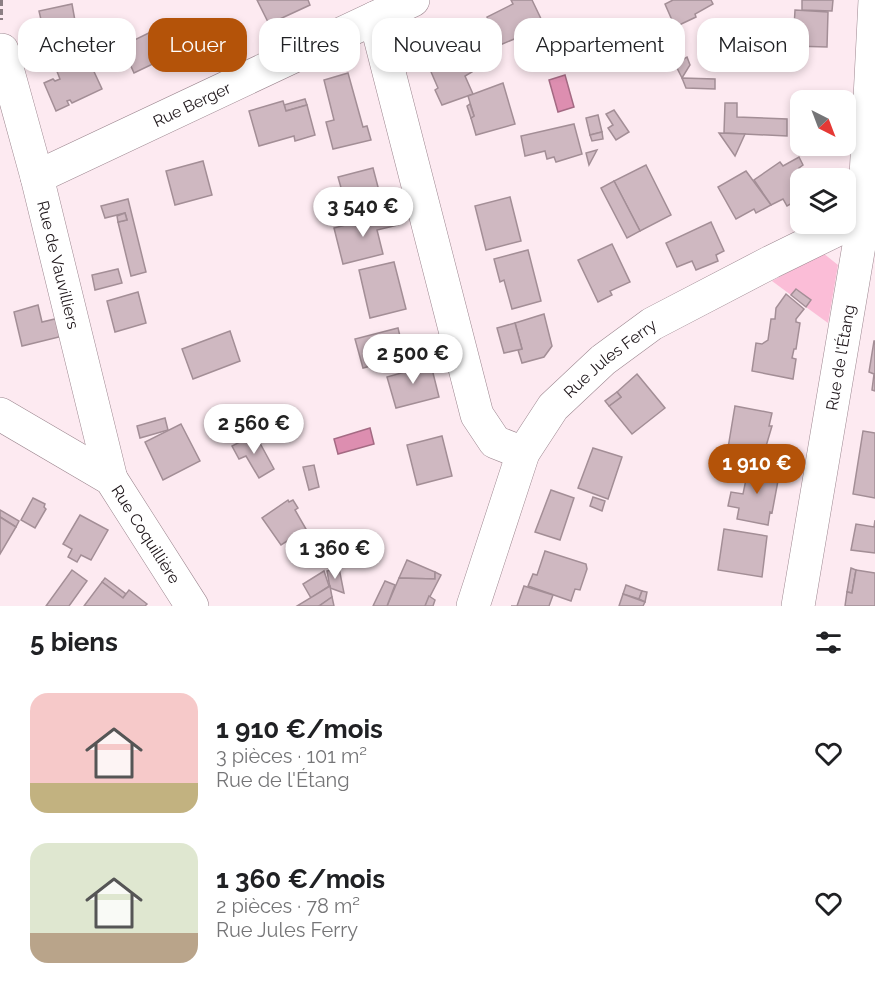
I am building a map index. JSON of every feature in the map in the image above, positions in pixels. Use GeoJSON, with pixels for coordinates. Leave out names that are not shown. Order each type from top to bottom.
{"type":"FeatureCollection","features":[{"type":"Feature","properties":{"kind":"street","name":"Rue Berger"},"geometry":{"type":"LineString","coordinates":[[375,18],[413,0]]}},
{"type":"Feature","properties":{"kind":"street","name":"Rue de l'Étang"},"geometry":{"type":"LineString","coordinates":[[798,606],[871,220],[875,0]]}},
{"type":"Feature","properties":{"kind":"street","name":"Rue Berger"},"geometry":{"type":"LineString","coordinates":[[37,177],[372,19]]}},
{"type":"Feature","properties":{"kind":"street","name":"Rue de Vauvilliers"},"geometry":{"type":"LineString","coordinates":[[2,50],[37,177],[111,479]]}},
{"type":"Feature","properties":{"kind":"street"},"geometry":{"type":"LineString","coordinates":[[389,72],[477,415],[495,442],[523,453]]}},
{"type":"Feature","properties":{"kind":"street","name":"Rue Jules Ferry"},"geometry":{"type":"LineString","coordinates":[[473,606],[523,453],[553,407],[603,360],[652,324],[771,262],[871,220]]}},
{"type":"Feature","properties":{"kind":"street","name":"Rue Coquillière"},"geometry":{"type":"LineString","coordinates":[[0,414],[111,479],[192,606]]}},
{"type":"Feature","properties":{"kind":"shaded area"},"geometry":{"type":"Polygon","coordinates":[[[565,75],[574,107],[558,112],[549,80],[565,75]]]}},
{"type":"Feature","properties":{"kind":"shaded area"},"geometry":{"type":"Polygon","coordinates":[[[823,253],[838,265],[828,323],[806,307],[811,300],[796,289],[791,295],[772,281],[823,253]]]}},
{"type":"Feature","properties":{"kind":"shaded area"},"geometry":{"type":"Polygon","coordinates":[[[370,428],[374,444],[338,454],[334,439],[370,428]]]}},
{"type":"Feature","properties":{"kind":"building"},"geometry":{"type":"Polygon","coordinates":[[[257,0],[308,0],[310,5],[282,18],[266,18],[257,0]]]}},
{"type":"Feature","properties":{"kind":"building"},"geometry":{"type":"Polygon","coordinates":[[[511,0],[532,0],[541,18],[514,18],[514,39],[502,44],[502,18],[487,17],[513,4],[511,0]]]}},
{"type":"Feature","properties":{"kind":"building"},"geometry":{"type":"Polygon","coordinates":[[[673,0],[711,0],[713,4],[685,22],[685,18],[671,18],[665,4],[673,0]]]}},
{"type":"Feature","properties":{"kind":"building"},"geometry":{"type":"Polygon","coordinates":[[[802,0],[833,0],[832,11],[802,10],[802,0]]]}},
{"type":"Feature","properties":{"kind":"building"},"geometry":{"type":"Polygon","coordinates":[[[72,4],[74,18],[41,18],[39,11],[72,4]]]}},
{"type":"Feature","properties":{"kind":"building"},"geometry":{"type":"Polygon","coordinates":[[[795,10],[828,12],[827,47],[809,46],[809,18],[795,18],[795,10]]]}},
{"type":"Feature","properties":{"kind":"building"},"geometry":{"type":"Polygon","coordinates":[[[148,33],[148,66],[134,73],[136,72],[136,39],[148,33]]]}},
{"type":"Feature","properties":{"kind":"building"},"geometry":{"type":"Polygon","coordinates":[[[687,57],[690,65],[682,78],[679,72],[685,72],[685,58],[687,57]]]}},
{"type":"Feature","properties":{"kind":"building"},"geometry":{"type":"Polygon","coordinates":[[[57,72],[94,72],[102,89],[72,103],[70,100],[67,101],[69,105],[56,111],[44,83],[60,79],[57,72]]]}},
{"type":"Feature","properties":{"kind":"building"},"geometry":{"type":"Polygon","coordinates":[[[431,72],[472,72],[465,76],[473,94],[442,105],[435,90],[438,88],[431,72]]]}},
{"type":"Feature","properties":{"kind":"building"},"geometry":{"type":"Polygon","coordinates":[[[348,73],[363,127],[367,126],[371,140],[333,149],[326,122],[334,120],[324,80],[348,73]]]}},
{"type":"Feature","properties":{"kind":"building"},"geometry":{"type":"Polygon","coordinates":[[[682,78],[715,79],[715,89],[686,88],[682,78]]]}},
{"type":"Feature","properties":{"kind":"building"},"geometry":{"type":"Polygon","coordinates":[[[503,83],[515,124],[476,135],[471,118],[474,116],[468,96],[503,83]]]}},
{"type":"Feature","properties":{"kind":"building"},"geometry":{"type":"Polygon","coordinates":[[[305,99],[307,105],[286,111],[284,105],[305,99]]]}},
{"type":"Feature","properties":{"kind":"building"},"geometry":{"type":"Polygon","coordinates":[[[283,101],[286,111],[307,105],[315,135],[295,141],[294,136],[259,146],[249,111],[283,101]]]}},
{"type":"Feature","properties":{"kind":"building"},"geometry":{"type":"Polygon","coordinates":[[[725,103],[737,103],[737,117],[787,119],[787,136],[724,133],[725,103]]]}},
{"type":"Feature","properties":{"kind":"building"},"geometry":{"type":"Polygon","coordinates":[[[470,104],[474,116],[471,118],[467,106],[470,104]]]}},
{"type":"Feature","properties":{"kind":"building"},"geometry":{"type":"Polygon","coordinates":[[[614,110],[629,132],[616,140],[608,128],[613,125],[606,114],[614,110]]]}},
{"type":"Feature","properties":{"kind":"building"},"geometry":{"type":"Polygon","coordinates":[[[598,115],[602,132],[590,135],[586,118],[598,115]]]}},
{"type":"Feature","properties":{"kind":"building"},"geometry":{"type":"Polygon","coordinates":[[[574,124],[582,154],[556,162],[554,157],[547,159],[545,151],[525,156],[521,136],[574,124]]]}},
{"type":"Feature","properties":{"kind":"building"},"geometry":{"type":"Polygon","coordinates":[[[602,132],[603,139],[592,141],[590,135],[602,132]]]}},
{"type":"Feature","properties":{"kind":"building"},"geometry":{"type":"Polygon","coordinates":[[[719,133],[745,134],[735,156],[719,133]]]}},
{"type":"Feature","properties":{"kind":"building"},"geometry":{"type":"Polygon","coordinates":[[[597,150],[589,165],[586,153],[597,150]]]}},
{"type":"Feature","properties":{"kind":"building"},"geometry":{"type":"Polygon","coordinates":[[[799,157],[803,165],[799,168],[790,168],[790,204],[787,206],[783,199],[771,205],[754,180],[780,162],[783,166],[799,157]]]}},
{"type":"Feature","properties":{"kind":"building"},"geometry":{"type":"Polygon","coordinates":[[[203,161],[212,195],[175,205],[166,171],[203,161]]]}},
{"type":"Feature","properties":{"kind":"building"},"geometry":{"type":"Polygon","coordinates":[[[646,165],[671,215],[640,231],[614,181],[646,165]]]}},
{"type":"Feature","properties":{"kind":"building"},"geometry":{"type":"Polygon","coordinates":[[[373,168],[383,206],[349,216],[338,177],[373,168]]]}},
{"type":"Feature","properties":{"kind":"building"},"geometry":{"type":"Polygon","coordinates":[[[746,171],[771,205],[756,213],[754,209],[736,219],[718,187],[746,171]]]}},
{"type":"Feature","properties":{"kind":"building"},"geometry":{"type":"Polygon","coordinates":[[[614,181],[640,231],[627,238],[601,188],[614,181]]]}},
{"type":"Feature","properties":{"kind":"building"},"geometry":{"type":"Polygon","coordinates":[[[510,197],[521,241],[486,250],[475,206],[510,197]]]}},
{"type":"Feature","properties":{"kind":"building"},"geometry":{"type":"Polygon","coordinates":[[[128,199],[146,272],[131,276],[118,222],[127,220],[125,213],[105,218],[101,206],[128,199]]]}},
{"type":"Feature","properties":{"kind":"building"},"geometry":{"type":"Polygon","coordinates":[[[395,212],[398,225],[377,230],[383,254],[343,264],[334,228],[395,212]]]}},
{"type":"Feature","properties":{"kind":"building"},"geometry":{"type":"Polygon","coordinates":[[[125,213],[127,220],[118,222],[117,216],[125,213]]]}},
{"type":"Feature","properties":{"kind":"building"},"geometry":{"type":"Polygon","coordinates":[[[711,222],[724,251],[716,255],[718,261],[696,270],[692,261],[677,267],[666,243],[711,222]]]}},
{"type":"Feature","properties":{"kind":"building"},"geometry":{"type":"Polygon","coordinates":[[[612,244],[630,282],[610,291],[612,295],[598,302],[578,260],[612,244]]]}},
{"type":"Feature","properties":{"kind":"building"},"geometry":{"type":"Polygon","coordinates":[[[528,250],[541,301],[512,309],[504,280],[500,282],[494,259],[528,250]]]}},
{"type":"Feature","properties":{"kind":"building"},"geometry":{"type":"Polygon","coordinates":[[[394,262],[406,309],[370,318],[359,270],[394,262]]]}},
{"type":"Feature","properties":{"kind":"building"},"geometry":{"type":"Polygon","coordinates":[[[118,269],[122,283],[95,290],[92,275],[118,269]]]}},
{"type":"Feature","properties":{"kind":"building"},"geometry":{"type":"Polygon","coordinates":[[[796,289],[811,300],[806,307],[791,295],[796,289]]]}},
{"type":"Feature","properties":{"kind":"building"},"geometry":{"type":"Polygon","coordinates":[[[138,292],[146,323],[115,332],[107,301],[138,292]]]}},
{"type":"Feature","properties":{"kind":"building"},"geometry":{"type":"Polygon","coordinates":[[[786,294],[804,309],[796,319],[796,322],[800,323],[796,349],[794,349],[792,358],[796,359],[793,379],[752,371],[756,343],[762,344],[768,340],[771,319],[775,319],[776,308],[786,294]]]}},
{"type":"Feature","properties":{"kind":"building"},"geometry":{"type":"Polygon","coordinates":[[[38,305],[42,322],[59,318],[63,336],[22,346],[14,312],[38,305]]]}},
{"type":"Feature","properties":{"kind":"building"},"geometry":{"type":"Polygon","coordinates":[[[544,314],[552,346],[544,357],[522,363],[518,350],[522,349],[515,323],[544,314]]]}},
{"type":"Feature","properties":{"kind":"building"},"geometry":{"type":"Polygon","coordinates":[[[515,323],[522,349],[504,353],[497,328],[515,323]]]}},
{"type":"Feature","properties":{"kind":"building"},"geometry":{"type":"Polygon","coordinates":[[[398,328],[405,357],[363,368],[355,339],[398,328]]]}},
{"type":"Feature","properties":{"kind":"building"},"geometry":{"type":"Polygon","coordinates":[[[230,331],[240,361],[193,379],[182,349],[230,331]]]}},
{"type":"Feature","properties":{"kind":"building"},"geometry":{"type":"Polygon","coordinates":[[[874,341],[875,391],[872,390],[874,374],[869,372],[874,341]]]}},
{"type":"Feature","properties":{"kind":"building"},"geometry":{"type":"Polygon","coordinates":[[[420,362],[421,367],[431,365],[439,397],[396,408],[387,377],[405,372],[404,367],[420,362]]]}},
{"type":"Feature","properties":{"kind":"building"},"geometry":{"type":"Polygon","coordinates":[[[637,374],[665,408],[632,434],[609,406],[621,397],[617,392],[637,374]]]}},
{"type":"Feature","properties":{"kind":"building"},"geometry":{"type":"Polygon","coordinates":[[[617,392],[621,397],[609,406],[605,401],[617,392]]]}},
{"type":"Feature","properties":{"kind":"building"},"geometry":{"type":"Polygon","coordinates":[[[735,406],[772,413],[769,426],[772,426],[764,453],[728,448],[735,406]]]}},
{"type":"Feature","properties":{"kind":"building"},"geometry":{"type":"Polygon","coordinates":[[[165,418],[168,430],[140,438],[137,426],[165,418]]]}},
{"type":"Feature","properties":{"kind":"building"},"geometry":{"type":"Polygon","coordinates":[[[181,424],[200,461],[163,480],[145,442],[181,424]]]}},
{"type":"Feature","properties":{"kind":"building"},"geometry":{"type":"Polygon","coordinates":[[[863,431],[875,433],[875,498],[853,494],[863,431]]]}},
{"type":"Feature","properties":{"kind":"building"},"geometry":{"type":"Polygon","coordinates":[[[255,434],[274,469],[259,478],[246,456],[239,459],[232,446],[255,434]]]}},
{"type":"Feature","properties":{"kind":"building"},"geometry":{"type":"Polygon","coordinates":[[[442,436],[452,476],[417,485],[407,445],[442,436]]]}},
{"type":"Feature","properties":{"kind":"building"},"geometry":{"type":"Polygon","coordinates":[[[593,448],[622,457],[608,499],[578,488],[593,448]]]}},
{"type":"Feature","properties":{"kind":"building"},"geometry":{"type":"Polygon","coordinates":[[[314,465],[319,487],[309,490],[303,467],[314,465]]]}},
{"type":"Feature","properties":{"kind":"building"},"geometry":{"type":"Polygon","coordinates":[[[749,465],[780,470],[768,525],[737,519],[739,508],[728,506],[731,492],[743,494],[749,465]]]}},
{"type":"Feature","properties":{"kind":"building"},"geometry":{"type":"Polygon","coordinates":[[[551,490],[574,498],[560,540],[535,532],[551,490]]]}},
{"type":"Feature","properties":{"kind":"building"},"geometry":{"type":"Polygon","coordinates":[[[593,497],[605,501],[602,511],[590,506],[593,497]]]}},
{"type":"Feature","properties":{"kind":"building"},"geometry":{"type":"Polygon","coordinates":[[[33,498],[45,504],[46,509],[35,528],[21,520],[33,498]]]}},
{"type":"Feature","properties":{"kind":"building"},"geometry":{"type":"Polygon","coordinates":[[[288,500],[289,502],[293,500],[298,508],[295,510],[306,529],[281,545],[262,518],[288,500]]]}},
{"type":"Feature","properties":{"kind":"building"},"geometry":{"type":"Polygon","coordinates":[[[0,510],[19,521],[16,527],[0,517],[0,510]]]}},
{"type":"Feature","properties":{"kind":"building"},"geometry":{"type":"Polygon","coordinates":[[[80,515],[108,530],[91,560],[81,555],[77,562],[68,557],[72,549],[63,544],[80,515]]]}},
{"type":"Feature","properties":{"kind":"building"},"geometry":{"type":"Polygon","coordinates":[[[0,517],[16,527],[0,554],[0,517]]]}},
{"type":"Feature","properties":{"kind":"building"},"geometry":{"type":"Polygon","coordinates":[[[875,520],[875,553],[851,550],[856,524],[874,527],[875,520]]]}},
{"type":"Feature","properties":{"kind":"building"},"geometry":{"type":"Polygon","coordinates":[[[724,529],[767,536],[762,577],[718,570],[724,529]]]}},
{"type":"Feature","properties":{"kind":"building"},"geometry":{"type":"Polygon","coordinates":[[[545,551],[586,564],[587,569],[580,590],[575,589],[571,601],[528,586],[533,574],[537,575],[545,551]]]}},
{"type":"Feature","properties":{"kind":"building"},"geometry":{"type":"Polygon","coordinates":[[[407,560],[435,572],[435,579],[399,578],[407,560]]]}},
{"type":"Feature","properties":{"kind":"building"},"geometry":{"type":"Polygon","coordinates":[[[339,568],[344,593],[330,588],[327,571],[339,568]]]}},
{"type":"Feature","properties":{"kind":"building"},"geometry":{"type":"Polygon","coordinates":[[[851,568],[856,570],[852,593],[847,592],[851,568]]]}},
{"type":"Feature","properties":{"kind":"building"},"geometry":{"type":"Polygon","coordinates":[[[72,570],[87,581],[69,606],[46,606],[72,570]]]}},
{"type":"Feature","properties":{"kind":"building"},"geometry":{"type":"Polygon","coordinates":[[[856,570],[875,573],[875,606],[845,606],[847,592],[852,593],[856,570]]]}},
{"type":"Feature","properties":{"kind":"building"},"geometry":{"type":"Polygon","coordinates":[[[324,571],[329,586],[311,598],[303,584],[324,571]]]}},
{"type":"Feature","properties":{"kind":"building"},"geometry":{"type":"Polygon","coordinates":[[[435,572],[441,575],[425,606],[387,606],[399,578],[435,579],[435,572]]]}},
{"type":"Feature","properties":{"kind":"building"},"geometry":{"type":"Polygon","coordinates":[[[105,578],[126,594],[123,598],[102,582],[105,578]]]}},
{"type":"Feature","properties":{"kind":"building"},"geometry":{"type":"Polygon","coordinates":[[[385,581],[395,585],[387,606],[373,606],[385,581]]]}},
{"type":"Feature","properties":{"kind":"building"},"geometry":{"type":"Polygon","coordinates":[[[102,582],[123,598],[129,590],[147,604],[145,606],[84,606],[102,582]]]}},
{"type":"Feature","properties":{"kind":"building"},"geometry":{"type":"Polygon","coordinates":[[[626,585],[642,591],[639,599],[623,594],[626,585]]]}},
{"type":"Feature","properties":{"kind":"building"},"geometry":{"type":"Polygon","coordinates":[[[330,586],[332,597],[319,606],[297,606],[330,586]]]}},
{"type":"Feature","properties":{"kind":"building"},"geometry":{"type":"Polygon","coordinates":[[[524,586],[553,595],[549,606],[517,606],[524,586]]]}},
{"type":"Feature","properties":{"kind":"building"},"geometry":{"type":"Polygon","coordinates":[[[642,591],[647,592],[645,602],[639,599],[642,591]]]}},
{"type":"Feature","properties":{"kind":"building"},"geometry":{"type":"Polygon","coordinates":[[[623,594],[645,602],[643,606],[619,606],[623,594]]]}},
{"type":"Feature","properties":{"kind":"building"},"geometry":{"type":"Polygon","coordinates":[[[429,596],[435,600],[433,606],[425,606],[429,596]]]}},
{"type":"Feature","properties":{"kind":"building"},"geometry":{"type":"Polygon","coordinates":[[[332,597],[334,606],[319,606],[332,597]]]}}]}
